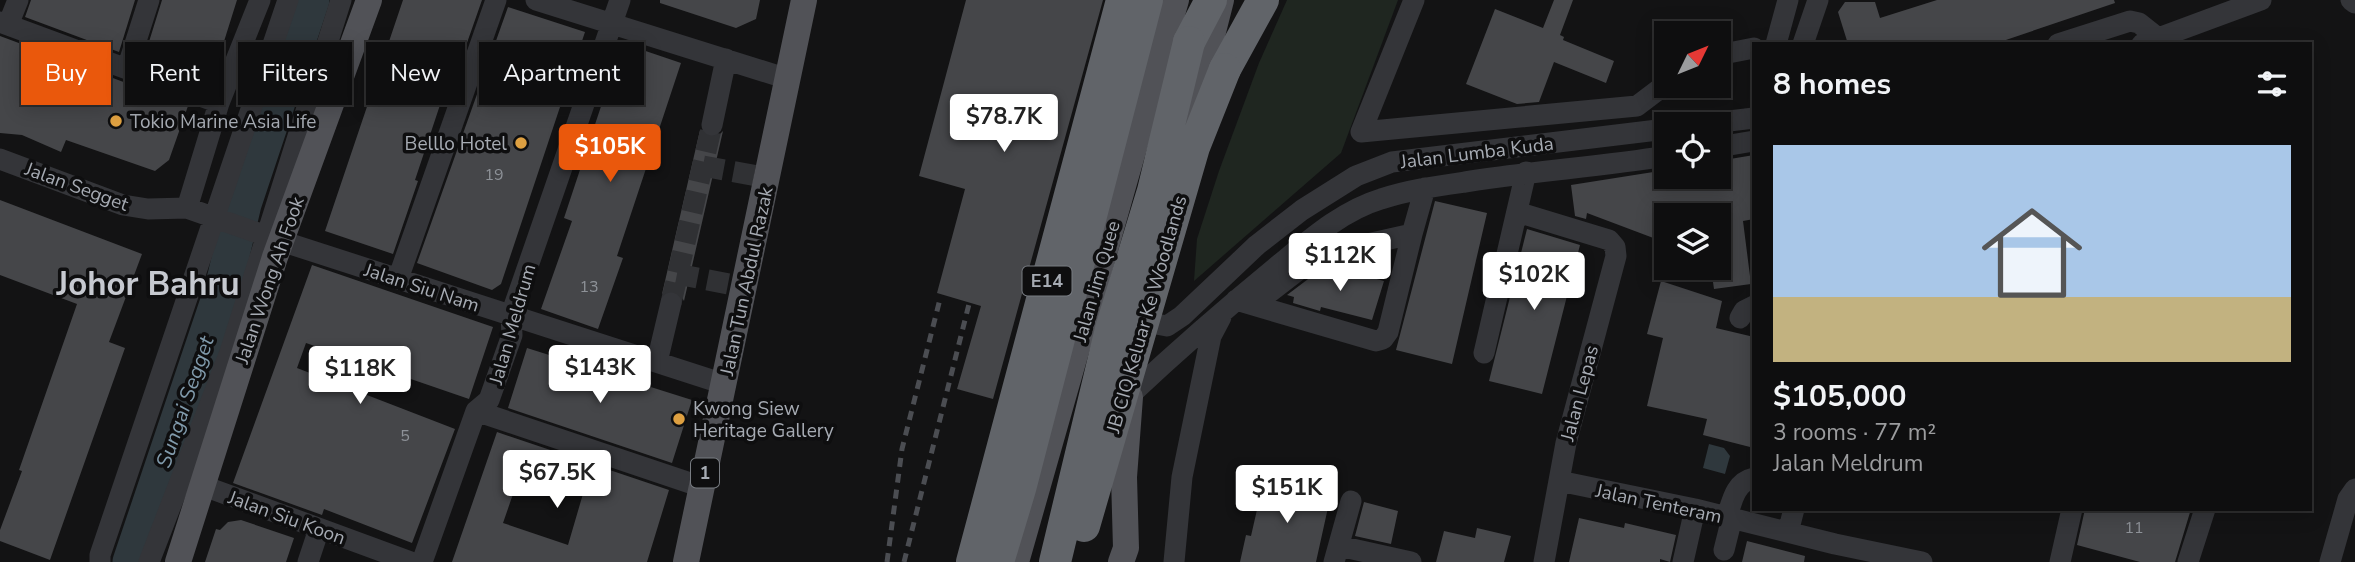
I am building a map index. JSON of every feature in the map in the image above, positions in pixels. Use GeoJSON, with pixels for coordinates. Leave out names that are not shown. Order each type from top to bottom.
{"type":"FeatureCollection","features":[{"type":"Feature","properties":{"kind":"highway","name":"E14"},"geometry":{"type":"LineString","coordinates":[[972,562],[1122,0]]}},
{"type":"Feature","properties":{"kind":"highway","name":"E14"},"geometry":{"type":"LineString","coordinates":[[998,562],[1020,489],[1147,0]]}},
{"type":"Feature","properties":{"kind":"highway"},"geometry":{"type":"LineString","coordinates":[[1164,185],[1189,42],[1211,0]]}},
{"type":"Feature","properties":{"kind":"highway"},"geometry":{"type":"LineString","coordinates":[[1055,562],[1111,329],[1210,58],[1242,0]]}},
{"type":"Feature","properties":{"kind":"highway","name":"JB CIQ Keluar Ke Woodlands"},"geometry":{"type":"LineString","coordinates":[[1076,562],[1195,147],[1225,69],[1263,0]]}},
{"type":"Feature","properties":{"kind":"main road","name":"Jalan Wong Ah Fook"},"geometry":{"type":"LineString","coordinates":[[178,562],[267,236],[369,0]]}},
{"type":"Feature","properties":{"kind":"main road","name":"Jalan Tun Abdul Razak"},"geometry":{"type":"LineString","coordinates":[[687,562],[804,0]]}},
{"type":"Feature","properties":{"kind":"main road","name":"Jalan Jim Quee"},"geometry":{"type":"LineString","coordinates":[[1019,550],[1176,0]]}},
{"type":"Feature","properties":{"kind":"main road"},"geometry":{"type":"LineString","coordinates":[[1128,557],[1124,477],[1130,394],[1142,309],[1164,185],[1221,0]]}},
{"type":"Feature","properties":{"kind":"main road"},"geometry":{"type":"LineString","coordinates":[[1129,166],[1145,159],[1156,158],[1170,167],[1164,185]]}},
{"type":"Feature","properties":{"kind":"main road"},"geometry":{"type":"LineString","coordinates":[[1049,451],[1059,477],[1069,492],[1078,499],[1093,500],[1124,477]]}},
{"type":"Feature","properties":{"kind":"main road"},"geometry":{"type":"LineString","coordinates":[[1004,562],[1019,550]]}},
{"type":"Feature","properties":{"kind":"street"},"geometry":{"type":"LineString","coordinates":[[18,0],[4,24],[125,68]]}},
{"type":"Feature","properties":{"kind":"street"},"geometry":{"type":"LineString","coordinates":[[136,42],[149,0]]}},
{"type":"Feature","properties":{"kind":"street"},"geometry":{"type":"LineString","coordinates":[[224,90],[260,0]]}},
{"type":"Feature","properties":{"kind":"street"},"geometry":{"type":"LineString","coordinates":[[100,562],[100,555],[217,219],[288,0]]}},
{"type":"Feature","properties":{"kind":"street"},"geometry":{"type":"LineString","coordinates":[[149,562],[230,352],[341,0]]}},
{"type":"Feature","properties":{"kind":"street"},"geometry":{"type":"LineString","coordinates":[[398,279],[496,0]]}},
{"type":"Feature","properties":{"kind":"street"},"geometry":{"type":"LineString","coordinates":[[536,0],[788,79]]}},
{"type":"Feature","properties":{"kind":"street","name":"Jalan Meldrum"},"geometry":{"type":"LineString","coordinates":[[422,562],[476,411],[489,400],[494,387],[512,335],[511,315],[620,0]]}},
{"type":"Feature","properties":{"kind":"street"},"geometry":{"type":"LineString","coordinates":[[1414,0],[1361,132],[1637,106],[1654,93]]}},
{"type":"Feature","properties":{"kind":"street"},"geometry":{"type":"LineString","coordinates":[[1775,42],[1788,0]]}},
{"type":"Feature","properties":{"kind":"street"},"geometry":{"type":"LineString","coordinates":[[1804,42],[1818,0]]}},
{"type":"Feature","properties":{"kind":"street"},"geometry":{"type":"LineString","coordinates":[[2064,42],[2130,21],[2138,23],[2150,41],[2207,9],[2261,0]]}},
{"type":"Feature","properties":{"kind":"street"},"geometry":{"type":"LineString","coordinates":[[1731,52],[1752,48]]}},
{"type":"Feature","properties":{"kind":"street"},"geometry":{"type":"LineString","coordinates":[[712,125],[726,59]]}},
{"type":"Feature","properties":{"kind":"street"},"geometry":{"type":"LineString","coordinates":[[187,208],[218,105]]}},
{"type":"Feature","properties":{"kind":"street"},"geometry":{"type":"LineString","coordinates":[[1731,121],[1752,118]]}},
{"type":"Feature","properties":{"kind":"street","name":"Jalan Lumba Kuda"},"geometry":{"type":"LineString","coordinates":[[1142,309],[1151,323],[1167,326],[1182,316],[1257,245],[1302,210],[1356,176],[1392,162],[1654,130]]}},
{"type":"Feature","properties":{"kind":"street"},"geometry":{"type":"LineString","coordinates":[[1731,145],[1752,141]]}},
{"type":"Feature","properties":{"kind":"street","name":"Jalan Lumba Kuda"},"geometry":{"type":"LineString","coordinates":[[1130,394],[1238,305],[1308,252],[1345,215],[1380,199],[1426,188],[1527,172],[1601,166],[1654,158]]}},
{"type":"Feature","properties":{"kind":"street","name":"Jalan Segget"},"geometry":{"type":"LineString","coordinates":[[0,159],[123,205],[148,209],[187,208]]}},
{"type":"Feature","properties":{"kind":"street"},"geometry":{"type":"LineString","coordinates":[[1484,353],[1527,172]]}},
{"type":"Feature","properties":{"kind":"street"},"geometry":{"type":"LineString","coordinates":[[1238,305],[1376,341],[1383,339],[1388,332],[1426,188]]}},
{"type":"Feature","properties":{"kind":"street","name":"Jalan Siu Nam"},"geometry":{"type":"LineString","coordinates":[[187,208],[724,384]]}},
{"type":"Feature","properties":{"kind":"street","name":"Jalan Lepas"},"geometry":{"type":"LineString","coordinates":[[1517,212],[1609,240],[1615,247],[1616,256],[1566,443],[1544,562]]}},
{"type":"Feature","properties":{"kind":"street"},"geometry":{"type":"LineString","coordinates":[[1308,252],[1412,234]]}},
{"type":"Feature","properties":{"kind":"street"},"geometry":{"type":"LineString","coordinates":[[657,362],[671,303]]}},
{"type":"Feature","properties":{"kind":"street","name":"Jalan Lumba Kuda"},"geometry":{"type":"LineString","coordinates":[[1174,562],[1182,477],[1211,336],[1238,305]]}},
{"type":"Feature","properties":{"kind":"street"},"geometry":{"type":"LineString","coordinates":[[476,411],[702,487]]}},
{"type":"Feature","properties":{"kind":"street"},"geometry":{"type":"LineString","coordinates":[[1724,550],[1735,491],[1741,483],[1752,479]]}},
{"type":"Feature","properties":{"kind":"street","name":"Jalan Tenteram"},"geometry":{"type":"LineString","coordinates":[[1559,481],[1695,509],[1788,532],[1833,552],[1922,562]]}},
{"type":"Feature","properties":{"kind":"street","name":"Jalan Siu Koon"},"geometry":{"type":"LineString","coordinates":[[201,485],[411,562]]}},
{"type":"Feature","properties":{"kind":"street"},"geometry":{"type":"LineString","coordinates":[[2330,562],[2348,499],[2355,489]]}},
{"type":"Feature","properties":{"kind":"street"},"geometry":{"type":"LineString","coordinates":[[1351,501],[1336,554],[1410,562]]}},
{"type":"Feature","properties":{"kind":"street"},"geometry":{"type":"LineString","coordinates":[[1683,562],[1695,509]]}},
{"type":"Feature","properties":{"kind":"street"},"geometry":{"type":"LineString","coordinates":[[1788,532],[1793,511]]}},
{"type":"Feature","properties":{"kind":"street"},"geometry":{"type":"LineString","coordinates":[[2060,562],[2073,511]]}},
{"type":"Feature","properties":{"kind":"street"},"geometry":{"type":"LineString","coordinates":[[2188,562],[2204,511]]}},
{"type":"Feature","properties":{"kind":"street"},"geometry":{"type":"LineString","coordinates":[[308,562],[319,529]]}},
{"type":"Feature","properties":{"kind":"shaded area"},"geometry":{"type":"Polygon","coordinates":[[[1287,0],[1398,0],[1341,153],[1194,281],[1197,239],[1219,171],[1259,63],[1287,0]]]}},
{"type":"Feature","properties":{"kind":"shaded area"},"geometry":{"type":"Polygon","coordinates":[[[1709,444],[1724,448],[1730,456],[1725,474],[1703,468],[1709,444]]]}},
{"type":"Feature","properties":{"kind":"building"},"geometry":{"type":"Polygon","coordinates":[[[31,0],[135,0],[119,52],[111,49],[111,42],[92,42],[25,17],[31,0]]]}},
{"type":"Feature","properties":{"kind":"building"},"geometry":{"type":"Polygon","coordinates":[[[162,0],[237,0],[224,42],[149,42],[162,0]]]}},
{"type":"Feature","properties":{"kind":"building"},"geometry":{"type":"Polygon","coordinates":[[[403,0],[482,0],[465,49],[465,42],[389,42],[403,0]]]}},
{"type":"Feature","properties":{"kind":"building"},"geometry":{"type":"Polygon","coordinates":[[[660,0],[760,0],[756,19],[736,28],[660,3],[660,0]]]}},
{"type":"Feature","properties":{"kind":"building"},"geometry":{"type":"Polygon","coordinates":[[[966,0],[1103,0],[993,399],[957,389],[981,306],[937,293],[965,189],[919,176],[966,0]]]}},
{"type":"Feature","properties":{"kind":"building"},"geometry":{"type":"Polygon","coordinates":[[[1554,0],[1573,0],[1560,35],[1564,37],[1563,40],[1614,61],[1606,83],[1554,62],[1539,102],[1517,104],[1466,84],[1495,9],[1543,28],[1554,0]]]}},
{"type":"Feature","properties":{"kind":"building"},"geometry":{"type":"Polygon","coordinates":[[[1937,0],[2114,0],[2115,3],[2000,42],[1847,42],[1838,12],[1845,2],[1875,2],[1880,18],[1937,0]]]}},
{"type":"Feature","properties":{"kind":"building"},"geometry":{"type":"Polygon","coordinates":[[[508,7],[585,32],[582,42],[496,42],[508,7]]]}},
{"type":"Feature","properties":{"kind":"building","name":"Tokio Marine Asia Life"},"geometry":{"type":"Polygon","coordinates":[[[0,36],[21,44],[21,105],[111,105],[111,77],[125,83],[125,105],[188,106],[169,160],[155,171],[66,140],[61,152],[22,135],[0,133],[0,36]]]}},
{"type":"Feature","properties":{"kind":"building"},"geometry":{"type":"Polygon","coordinates":[[[644,50],[681,63],[617,256],[623,258],[598,329],[541,309],[572,221],[564,218],[601,105],[644,105],[644,50]]]}},
{"type":"Feature","properties":{"kind":"building"},"geometry":{"type":"Polygon","coordinates":[[[479,89],[479,105],[561,105],[501,284],[492,290],[417,263],[479,89]]]}},
{"type":"Feature","properties":{"kind":"building"},"geometry":{"type":"Polygon","coordinates":[[[368,105],[440,105],[393,254],[325,231],[368,105]]]}},
{"type":"Feature","properties":{"kind":"building"},"geometry":{"type":"Polygon","coordinates":[[[700,130],[710,138],[717,137],[723,131],[684,301],[675,290],[662,294],[700,130]]]}},
{"type":"Feature","properties":{"kind":"building"},"geometry":{"type":"Polygon","coordinates":[[[1752,155],[1752,219],[1743,221],[1751,284],[1714,289],[1713,280],[1731,280],[1731,203],[1654,203],[1654,238],[1587,213],[1586,219],[1575,216],[1571,185],[1654,172],[1654,189],[1731,189],[1731,159],[1752,155]]]}},
{"type":"Feature","properties":{"kind":"building"},"geometry":{"type":"Polygon","coordinates":[[[0,200],[142,254],[109,342],[125,348],[50,560],[0,541],[0,530],[77,304],[0,275],[0,200]]]}},
{"type":"Feature","properties":{"kind":"building"},"geometry":{"type":"Polygon","coordinates":[[[1435,201],[1487,213],[1452,364],[1396,350],[1435,201]]]}},
{"type":"Feature","properties":{"kind":"building"},"geometry":{"type":"Polygon","coordinates":[[[1527,229],[1580,245],[1542,394],[1489,381],[1527,229]]]}},
{"type":"Feature","properties":{"kind":"building"},"geometry":{"type":"Polygon","coordinates":[[[312,265],[493,327],[469,399],[306,343],[297,368],[455,429],[412,543],[324,509],[322,515],[233,483],[312,265]]]}},
{"type":"Feature","properties":{"kind":"building"},"geometry":{"type":"Polygon","coordinates":[[[1329,266],[1384,281],[1372,320],[1321,307],[1320,311],[1293,303],[1294,297],[1287,295],[1329,266]]]}},
{"type":"Feature","properties":{"kind":"building"},"geometry":{"type":"Polygon","coordinates":[[[1661,281],[1722,301],[1716,328],[1752,337],[1752,447],[1703,435],[1707,419],[1647,406],[1663,338],[1647,334],[1661,281]]]}},
{"type":"Feature","properties":{"kind":"building"},"geometry":{"type":"Polygon","coordinates":[[[527,348],[692,400],[672,463],[508,408],[527,348]]]}},
{"type":"Feature","properties":{"kind":"building"},"geometry":{"type":"Polygon","coordinates":[[[497,432],[669,490],[647,562],[452,562],[497,432]],[[537,470],[534,479],[520,474],[503,523],[568,545],[585,487],[537,470]]]}},
{"type":"Feature","properties":{"kind":"building"},"geometry":{"type":"Polygon","coordinates":[[[1264,479],[1331,494],[1316,562],[1240,562],[1246,535],[1251,536],[1264,479]]]}},
{"type":"Feature","properties":{"kind":"building"},"geometry":{"type":"Polygon","coordinates":[[[1364,502],[1398,511],[1391,544],[1355,536],[1364,502]]]}},
{"type":"Feature","properties":{"kind":"building"},"geometry":{"type":"Polygon","coordinates":[[[2085,511],[2190,511],[2175,562],[2140,562],[2077,545],[2085,511]]]}},
{"type":"Feature","properties":{"kind":"building"},"geometry":{"type":"Polygon","coordinates":[[[1579,518],[1624,528],[1625,523],[1676,535],[1670,562],[1660,559],[1660,562],[1569,562],[1579,518]]]}},
{"type":"Feature","properties":{"kind":"building"},"geometry":{"type":"Polygon","coordinates":[[[241,520],[294,538],[286,562],[205,562],[216,529],[220,530],[228,522],[241,520]]]}},
{"type":"Feature","properties":{"kind":"building"},"geometry":{"type":"Polygon","coordinates":[[[1477,528],[1511,536],[1504,562],[1436,562],[1444,531],[1475,538],[1477,528]]]}},
{"type":"Feature","properties":{"kind":"building"},"geometry":{"type":"Polygon","coordinates":[[[1747,541],[1805,556],[1804,562],[1742,562],[1747,541]]]}},
{"type":"Feature","properties":{"kind":"waterway","name":"Sungai Segget"},"geometry":{"type":"LineString","coordinates":[[131,562],[223,289],[243,204],[311,0]]}},
{"type":"Feature","properties":{"kind":"tunnel"},"geometry":{"type":"LineString","coordinates":[[671,303],[712,125]]}},
{"type":"Feature","properties":{"kind":"tunnel"},"geometry":{"type":"LineString","coordinates":[[703,166],[768,178]]}},
{"type":"Feature","properties":{"kind":"tunnel"},"geometry":{"type":"LineString","coordinates":[[677,274],[744,287]]}},
{"type":"Feature","properties":{"kind":"railway"},"geometry":{"type":"LineString","coordinates":[[887,562],[902,449],[940,299]]}},
{"type":"Feature","properties":{"kind":"railway"},"geometry":{"type":"LineString","coordinates":[[904,562],[969,304]]}},
{"type":"Feature","properties":{"kind":"place","name":"Tokio Marine Asia Life"},"geometry":{"type":"Point","coordinates":[116,121]}},
{"type":"Feature","properties":{"kind":"place","name":"Belllo Hotel"},"geometry":{"type":"Point","coordinates":[521,143]}},
{"type":"Feature","properties":{"kind":"place","name":"Kwong Siew Heritage Gallery"},"geometry":{"type":"Point","coordinates":[679,419]}},
{"type":"Feature","properties":{"kind":"district","name":"Johor Bahru"},"geometry":{"type":"Point","coordinates":[148,283]}}]}
